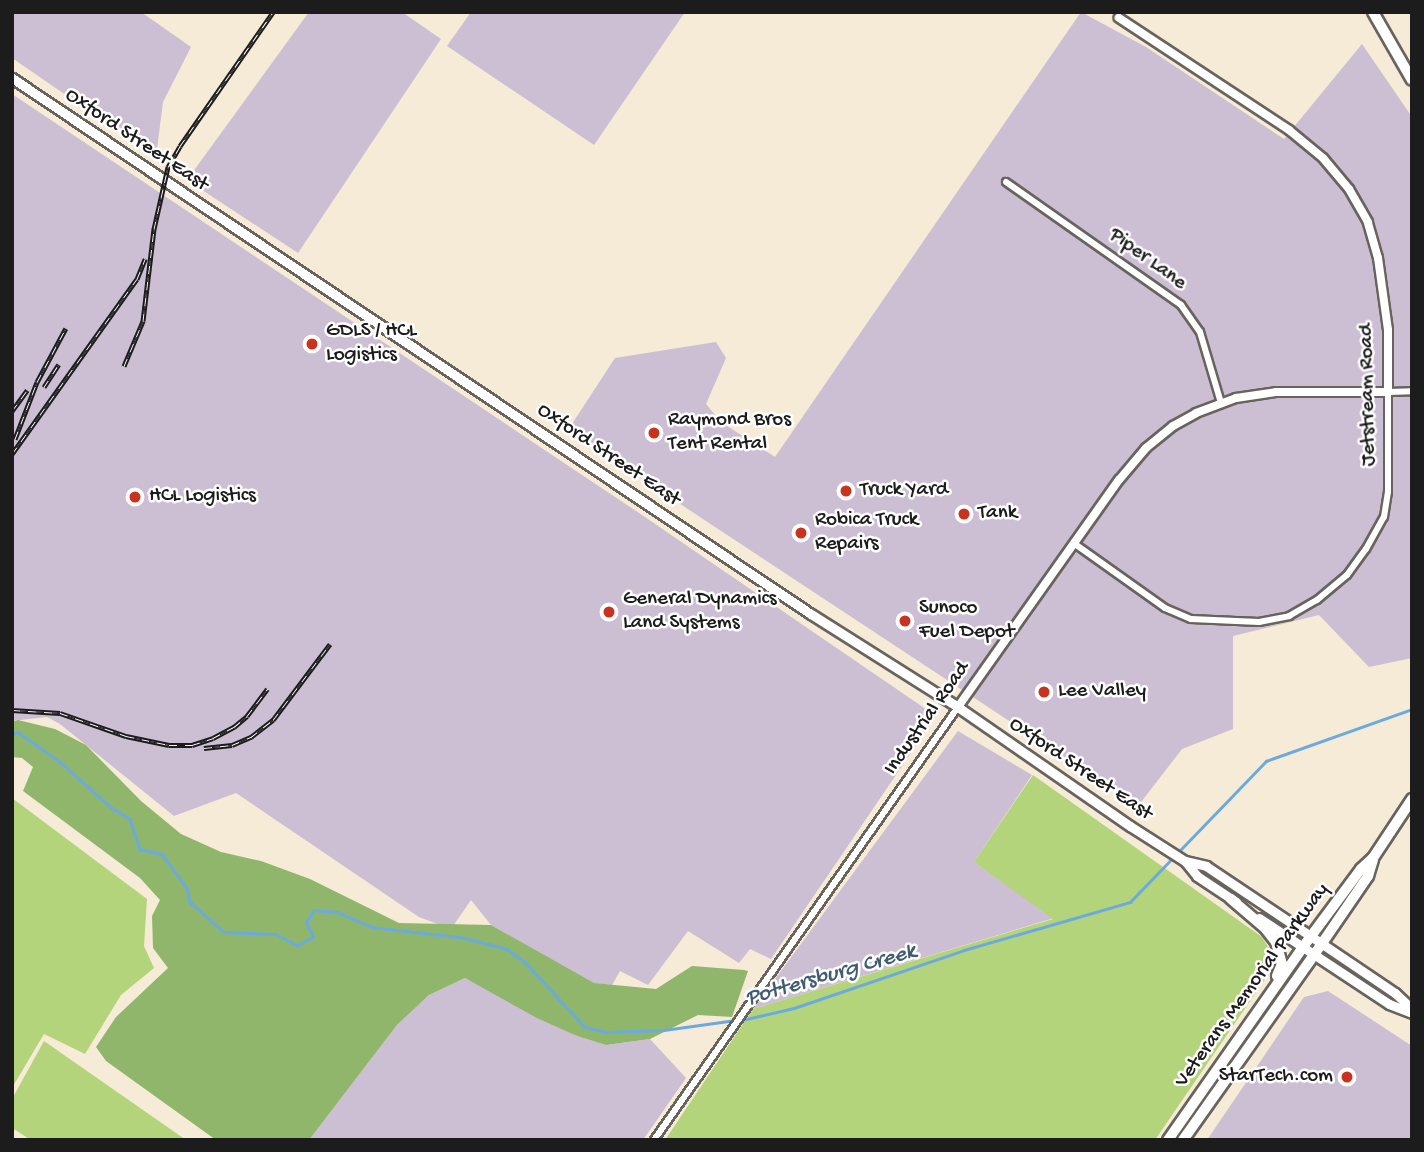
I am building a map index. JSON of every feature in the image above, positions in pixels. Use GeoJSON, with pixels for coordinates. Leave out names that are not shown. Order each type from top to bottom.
{"type":"FeatureCollection","features":[{"type":"Feature","properties":{"kind":"highway"},"geometry":{"type":"LineString","coordinates":[[1373,12],[1412,80]]}},
{"type":"Feature","properties":{"kind":"highway","name":"Veterans Memorial Parkway"},"geometry":{"type":"LineString","coordinates":[[1183,1140],[1368,876],[1374,858],[1412,799]]}},
{"type":"Feature","properties":{"kind":"highway","name":"Veterans Memorial Parkway"},"geometry":{"type":"LineString","coordinates":[[1168,1140],[1303,947],[1361,869],[1374,858]]}},
{"type":"Feature","properties":{"kind":"highway"},"geometry":{"type":"LineString","coordinates":[[1231,899],[1265,928],[1276,942],[1282,964],[1269,995]]}},
{"type":"Feature","properties":{"kind":"main road","name":"Oxford Street East"},"geometry":{"type":"LineString","coordinates":[[12,78],[811,614],[958,707],[1185,861],[1197,876],[1314,955],[1389,1004],[1412,1011]]}},
{"type":"Feature","properties":{"kind":"main road","name":"Oxford Street East"},"geometry":{"type":"LineString","coordinates":[[1185,861],[1206,866],[1395,993],[1412,1011]]}},
{"type":"Feature","properties":{"kind":"street","name":"Jetstream Road"},"geometry":{"type":"LineString","coordinates":[[1074,544],[1165,608],[1191,619],[1259,622],[1289,616],[1317,600],[1347,575],[1384,517],[1388,492],[1388,330],[1378,258],[1368,222],[1349,189],[1324,158],[1289,130],[1119,18]]}},
{"type":"Feature","properties":{"kind":"street","name":"Piper Lane"},"geometry":{"type":"LineString","coordinates":[[1006,182],[1181,305],[1200,332],[1221,403]]}},
{"type":"Feature","properties":{"kind":"street","name":"Industrial Road"},"geometry":{"type":"LineString","coordinates":[[654,1140],[1119,480],[1146,448],[1196,413],[1236,398],[1276,392],[1412,391]]}},
{"type":"Feature","properties":{"kind":"shaded area"},"geometry":{"type":"Polygon","coordinates":[[[12,12],[141,12],[191,47],[163,102],[156,157],[12,58],[12,12]]]}},
{"type":"Feature","properties":{"kind":"shaded area"},"geometry":{"type":"Polygon","coordinates":[[[309,12],[402,12],[441,39],[298,253],[187,180],[309,12]]]}},
{"type":"Feature","properties":{"kind":"shaded area"},"geometry":{"type":"Polygon","coordinates":[[[471,12],[685,12],[594,145],[447,46],[471,12]]]}},
{"type":"Feature","properties":{"kind":"shaded area"},"geometry":{"type":"Polygon","coordinates":[[[1081,12],[1146,47],[1284,139],[1362,44],[1412,117],[1412,658],[1369,667],[1319,615],[1233,636],[1233,729],[1182,749],[1138,806],[568,430],[615,358],[716,342],[726,358],[706,404],[721,422],[775,457],[1081,12]]]}},
{"type":"Feature","properties":{"kind":"shaded area"},"geometry":{"type":"Polygon","coordinates":[[[12,94],[642,515],[936,716],[771,959],[750,949],[739,963],[688,931],[648,985],[620,971],[612,985],[593,983],[491,925],[471,900],[451,929],[419,917],[236,793],[174,816],[60,724],[47,717],[12,721],[12,94]]]}},
{"type":"Feature","properties":{"kind":"shaded area"},"geometry":{"type":"Polygon","coordinates":[[[958,731],[1032,775],[974,862],[1054,918],[753,1009],[958,731]]]}},
{"type":"Feature","properties":{"kind":"shaded area"},"geometry":{"type":"Polygon","coordinates":[[[465,978],[577,1036],[606,1045],[650,1039],[686,1078],[643,1140],[309,1140],[397,1025],[429,995],[465,978]]]}},
{"type":"Feature","properties":{"kind":"shaded area"},"geometry":{"type":"Polygon","coordinates":[[[1328,991],[1412,1046],[1412,1140],[1207,1140],[1304,997],[1328,991]]]}},
{"type":"Feature","properties":{"kind":"green space"},"geometry":{"type":"Polygon","coordinates":[[[18,720],[55,729],[86,745],[141,801],[181,834],[221,852],[261,861],[310,879],[399,923],[491,925],[594,983],[656,989],[692,966],[748,971],[732,1017],[698,1015],[650,1039],[606,1045],[577,1036],[537,1018],[465,978],[429,995],[397,1025],[309,1140],[216,1140],[106,1061],[96,1047],[116,1017],[168,968],[153,948],[152,916],[160,900],[140,878],[23,791],[33,767],[22,758],[12,757],[12,722],[18,720]]]}},
{"type":"Feature","properties":{"kind":"green space"},"geometry":{"type":"Polygon","coordinates":[[[1033,775],[1262,937],[1273,955],[1272,969],[1155,1140],[665,1140],[753,1009],[1053,919],[974,862],[1033,775]]]}},
{"type":"Feature","properties":{"kind":"green space"},"geometry":{"type":"Polygon","coordinates":[[[12,798],[147,899],[144,946],[154,968],[121,995],[85,1054],[44,1034],[12,1088],[12,798]]]}},
{"type":"Feature","properties":{"kind":"green space"},"geometry":{"type":"Polygon","coordinates":[[[44,1041],[186,1140],[31,1140],[12,1128],[12,1099],[44,1041]]]}},
{"type":"Feature","properties":{"kind":"waterway","name":"Pottersburg Creek"},"geometry":{"type":"LineString","coordinates":[[742,1020],[794,1008],[964,950],[1130,902],[1266,761],[1412,709]]}},
{"type":"Feature","properties":{"kind":"waterway","name":"Pottersburg Creek"},"geometry":{"type":"LineString","coordinates":[[12,734],[18,732],[59,761],[112,808],[130,819],[140,849],[162,854],[187,888],[190,902],[224,932],[276,934],[297,945],[313,937],[306,922],[314,910],[337,912],[372,927],[465,938],[507,949],[525,962],[585,1027],[607,1032],[664,1030],[735,1020]]}},
{"type":"Feature","properties":{"kind":"railway"},"geometry":{"type":"LineString","coordinates":[[124,366],[143,321],[154,229],[168,167],[273,12]]}},
{"type":"Feature","properties":{"kind":"railway"},"geometry":{"type":"LineString","coordinates":[[12,454],[137,279],[145,259]]}},
{"type":"Feature","properties":{"kind":"railway"},"geometry":{"type":"LineString","coordinates":[[15,439],[37,382],[66,328]]}},
{"type":"Feature","properties":{"kind":"railway"},"geometry":{"type":"LineString","coordinates":[[44,387],[59,364]]}},
{"type":"Feature","properties":{"kind":"railway"},"geometry":{"type":"LineString","coordinates":[[12,411],[27,390]]}},
{"type":"Feature","properties":{"kind":"railway"},"geometry":{"type":"LineString","coordinates":[[204,748],[232,745],[251,737],[273,720],[330,644]]}},
{"type":"Feature","properties":{"kind":"railway"},"geometry":{"type":"LineString","coordinates":[[12,710],[60,713],[126,736],[169,745],[192,745],[234,727],[247,716],[267,689]]}},
{"type":"Feature","properties":{"kind":"place","name":"GDLS / HCL Logistics"},"geometry":{"type":"Point","coordinates":[312,344]}},
{"type":"Feature","properties":{"kind":"place","name":"Raymond Bros Tent Rental"},"geometry":{"type":"Point","coordinates":[654,433]}},
{"type":"Feature","properties":{"kind":"place","name":"Truck Yard"},"geometry":{"type":"Point","coordinates":[846,491]}},
{"type":"Feature","properties":{"kind":"place","name":"HCL Logistics"},"geometry":{"type":"Point","coordinates":[135,497]}},
{"type":"Feature","properties":{"kind":"place","name":"Tank"},"geometry":{"type":"Point","coordinates":[964,514]}},
{"type":"Feature","properties":{"kind":"place","name":"Robica Truck Repairs"},"geometry":{"type":"Point","coordinates":[801,533]}},
{"type":"Feature","properties":{"kind":"place","name":"General Dynamics Land Systems"},"geometry":{"type":"Point","coordinates":[609,612]}},
{"type":"Feature","properties":{"kind":"place","name":"Sunoco Fuel Depot"},"geometry":{"type":"Point","coordinates":[905,621]}},
{"type":"Feature","properties":{"kind":"place","name":"Lee Valley"},"geometry":{"type":"Point","coordinates":[1044,692]}},
{"type":"Feature","properties":{"kind":"place","name":"StarTech.com"},"geometry":{"type":"Point","coordinates":[1347,1077]}}]}
